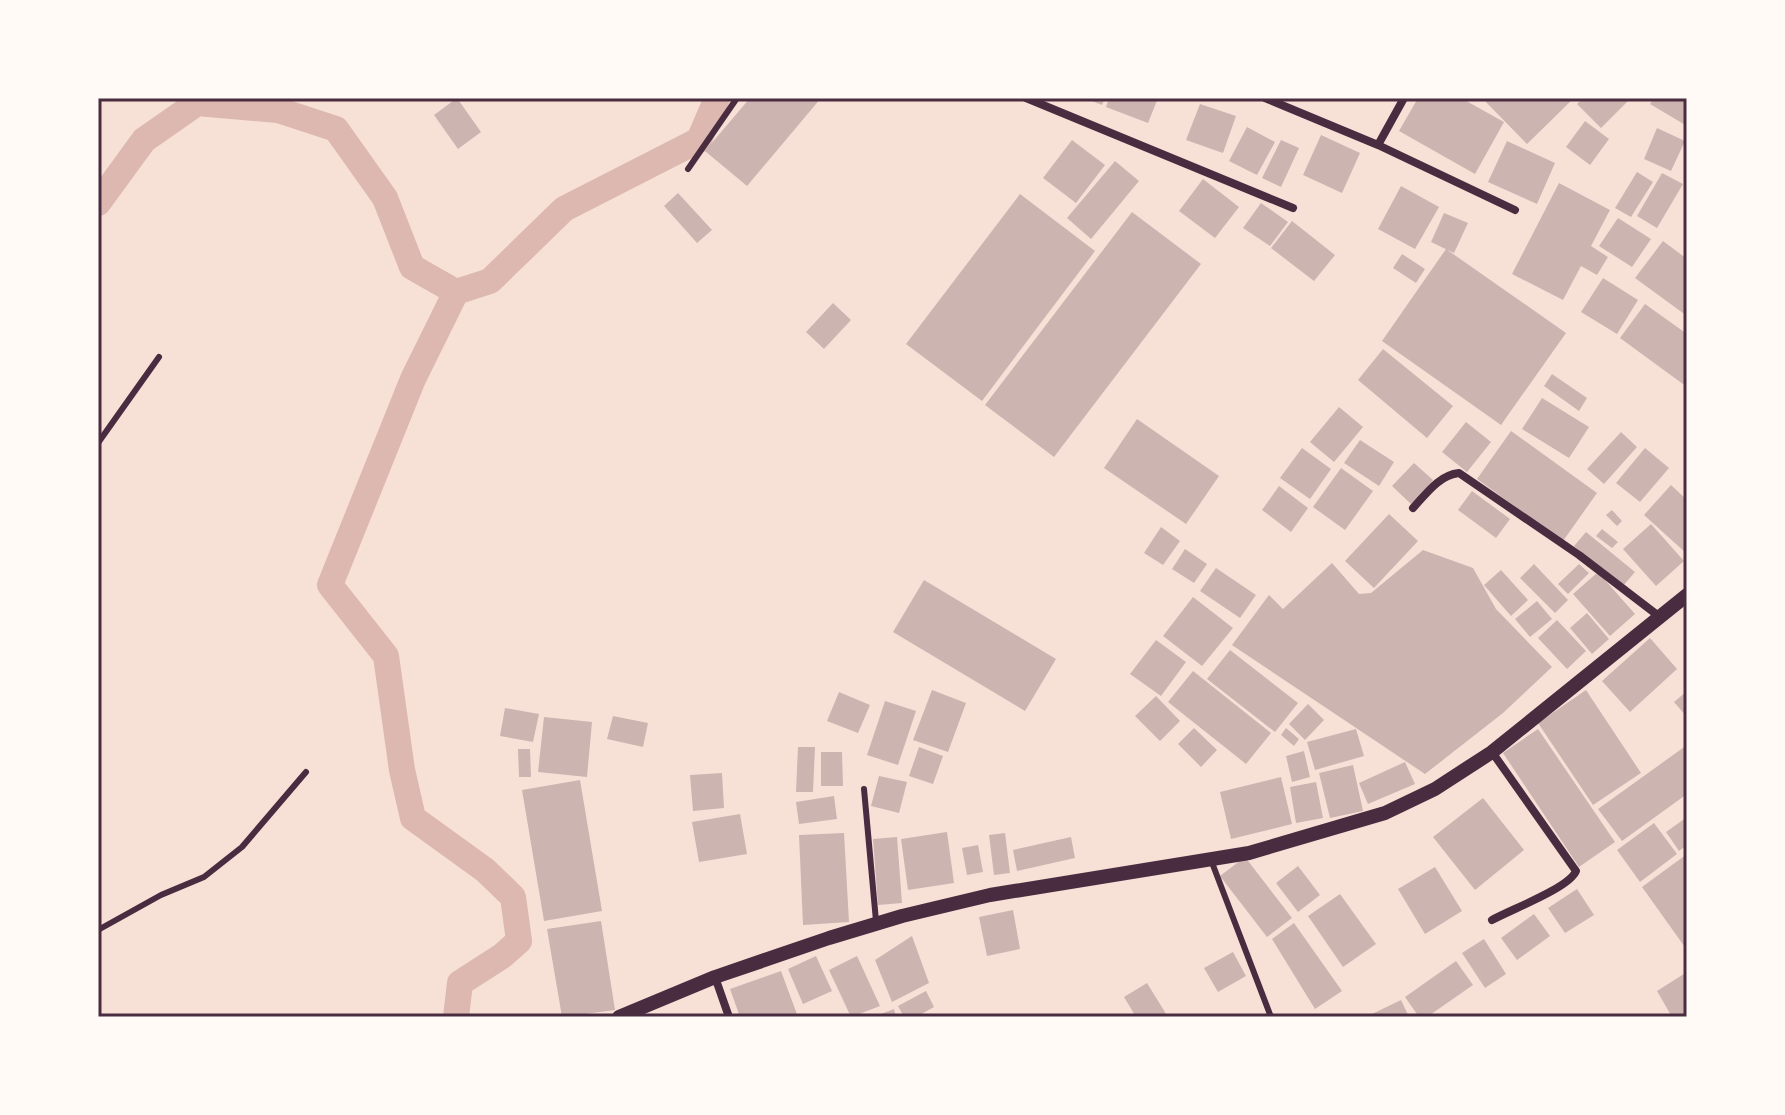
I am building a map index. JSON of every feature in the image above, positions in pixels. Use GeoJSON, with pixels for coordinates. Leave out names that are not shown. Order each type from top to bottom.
{"type":"FeatureCollection","features":[{"type":"Feature","properties":{"kind":"street"},"geometry":{"type":"LineString","coordinates":[[1026,98],[1293,208]]}},
{"type":"Feature","properties":{"kind":"street"},"geometry":{"type":"LineString","coordinates":[[1265,98],[1378,145],[1515,210]]}},
{"type":"Feature","properties":{"kind":"street"},"geometry":{"type":"LineString","coordinates":[[1378,145],[1404,98]]}},
{"type":"Feature","properties":{"kind":"street"},"geometry":{"type":"LineString","coordinates":[[1413,508],[1436,484],[1452,473],[1459,473],[1579,555],[1660,617]]}},
{"type":"Feature","properties":{"kind":"street"},"geometry":{"type":"LineString","coordinates":[[619,1017],[715,977],[876,925],[990,895],[1263,849],[1385,813],[1435,789],[1492,752],[1687,595]]}},
{"type":"Feature","properties":{"kind":"street"},"geometry":{"type":"LineString","coordinates":[[1492,752],[1576,871],[1559,888],[1492,920]]}},
{"type":"Feature","properties":{"kind":"street"},"geometry":{"type":"LineString","coordinates":[[715,977],[729,1017]]}},
{"type":"Feature","properties":{"kind":"lane"},"geometry":{"type":"LineString","coordinates":[[688,169],[737,98]]}},
{"type":"Feature","properties":{"kind":"lane"},"geometry":{"type":"LineString","coordinates":[[98,443],[159,357]]}},
{"type":"Feature","properties":{"kind":"lane"},"geometry":{"type":"LineString","coordinates":[[98,930],[161,895],[204,877],[242,847],[306,772]]}},
{"type":"Feature","properties":{"kind":"lane"},"geometry":{"type":"LineString","coordinates":[[864,789],[876,925]]}},
{"type":"Feature","properties":{"kind":"lane"},"geometry":{"type":"LineString","coordinates":[[1211,860],[1271,1017]]}},
{"type":"Feature","properties":{"kind":"building"},"geometry":{"type":"Polygon","coordinates":[[[457,98],[481,132],[458,149],[434,115],[457,98]]]}},
{"type":"Feature","properties":{"kind":"building"},"geometry":{"type":"Polygon","coordinates":[[[750,98],[821,98],[747,186],[705,151],[750,98]]]}},
{"type":"Feature","properties":{"kind":"building"},"geometry":{"type":"Polygon","coordinates":[[[1084,98],[1105,98],[1102,105],[1084,98]]]}},
{"type":"Feature","properties":{"kind":"building"},"geometry":{"type":"Polygon","coordinates":[[[1109,98],[1158,98],[1148,123],[1106,107],[1109,98]]]}},
{"type":"Feature","properties":{"kind":"building"},"geometry":{"type":"Polygon","coordinates":[[[1418,98],[1461,98],[1504,122],[1475,174],[1399,131],[1418,98]]]}},
{"type":"Feature","properties":{"kind":"building"},"geometry":{"type":"Polygon","coordinates":[[[1482,98],[1574,98],[1527,144],[1482,98]]]}},
{"type":"Feature","properties":{"kind":"building"},"geometry":{"type":"Polygon","coordinates":[[[1583,98],[1631,98],[1601,128],[1577,104],[1583,98]]]}},
{"type":"Feature","properties":{"kind":"building"},"geometry":{"type":"Polygon","coordinates":[[[1654,98],[1687,98],[1687,126],[1650,104],[1654,98]]]}},
{"type":"Feature","properties":{"kind":"building"},"geometry":{"type":"Polygon","coordinates":[[[1200,104],[1236,116],[1223,153],[1186,140],[1200,104]]]}},
{"type":"Feature","properties":{"kind":"building"},"geometry":{"type":"Polygon","coordinates":[[[1585,121],[1609,139],[1590,165],[1566,147],[1585,121]]]}},
{"type":"Feature","properties":{"kind":"building"},"geometry":{"type":"Polygon","coordinates":[[[1247,127],[1275,142],[1257,175],[1229,161],[1247,127]]]}},
{"type":"Feature","properties":{"kind":"building"},"geometry":{"type":"Polygon","coordinates":[[[1657,128],[1685,141],[1671,171],[1644,159],[1657,128]]]}},
{"type":"Feature","properties":{"kind":"building"},"geometry":{"type":"Polygon","coordinates":[[[1321,135],[1360,153],[1342,193],[1303,175],[1321,135]]]}},
{"type":"Feature","properties":{"kind":"building"},"geometry":{"type":"Polygon","coordinates":[[[1072,140],[1105,165],[1076,203],[1043,178],[1072,140]]]}},
{"type":"Feature","properties":{"kind":"building"},"geometry":{"type":"Polygon","coordinates":[[[1281,140],[1299,148],[1281,187],[1262,178],[1281,140]]]}},
{"type":"Feature","properties":{"kind":"building"},"geometry":{"type":"Polygon","coordinates":[[[1507,141],[1555,163],[1537,204],[1488,182],[1507,141]]]}},
{"type":"Feature","properties":{"kind":"building"},"geometry":{"type":"Polygon","coordinates":[[[1115,161],[1139,181],[1091,239],[1067,218],[1115,161]]]}},
{"type":"Feature","properties":{"kind":"building"},"geometry":{"type":"Polygon","coordinates":[[[1637,172],[1653,182],[1631,217],[1615,208],[1637,172]]]}},
{"type":"Feature","properties":{"kind":"building"},"geometry":{"type":"Polygon","coordinates":[[[1662,173],[1683,184],[1657,228],[1637,216],[1662,173]]]}},
{"type":"Feature","properties":{"kind":"building"},"geometry":{"type":"Polygon","coordinates":[[[1203,179],[1239,207],[1215,238],[1179,211],[1203,179]]]}},
{"type":"Feature","properties":{"kind":"building"},"geometry":{"type":"Polygon","coordinates":[[[1559,183],[1610,210],[1591,246],[1608,257],[1597,275],[1581,266],[1563,300],[1512,274],[1559,183]]]}},
{"type":"Feature","properties":{"kind":"building"},"geometry":{"type":"Polygon","coordinates":[[[1401,186],[1439,207],[1415,249],[1378,229],[1401,186]]]}},
{"type":"Feature","properties":{"kind":"building"},"geometry":{"type":"Polygon","coordinates":[[[678,193],[712,230],[697,243],[664,206],[678,193]]]}},
{"type":"Feature","properties":{"kind":"building"},"geometry":{"type":"Polygon","coordinates":[[[1020,194],[1095,251],[982,401],[906,344],[1020,194]]]}},
{"type":"Feature","properties":{"kind":"building"},"geometry":{"type":"Polygon","coordinates":[[[1261,203],[1288,222],[1270,246],[1243,228],[1261,203]]]}},
{"type":"Feature","properties":{"kind":"building"},"geometry":{"type":"Polygon","coordinates":[[[1132,212],[1201,264],[1054,457],[985,405],[1132,212]]]}},
{"type":"Feature","properties":{"kind":"building"},"geometry":{"type":"Polygon","coordinates":[[[1444,213],[1468,223],[1454,253],[1431,242],[1444,213]]]}},
{"type":"Feature","properties":{"kind":"building"},"geometry":{"type":"Polygon","coordinates":[[[1618,218],[1651,239],[1632,267],[1599,246],[1618,218]]]}},
{"type":"Feature","properties":{"kind":"building"},"geometry":{"type":"Polygon","coordinates":[[[1292,221],[1335,255],[1314,281],[1271,248],[1292,221]]]}},
{"type":"Feature","properties":{"kind":"building"},"geometry":{"type":"Polygon","coordinates":[[[1663,241],[1687,259],[1687,316],[1635,278],[1663,241]]]}},
{"type":"Feature","properties":{"kind":"building"},"geometry":{"type":"Polygon","coordinates":[[[1446,249],[1566,333],[1501,425],[1382,341],[1446,249]]]}},
{"type":"Feature","properties":{"kind":"building"},"geometry":{"type":"Polygon","coordinates":[[[1402,254],[1425,269],[1416,283],[1393,268],[1402,254]]]}},
{"type":"Feature","properties":{"kind":"building"},"geometry":{"type":"Polygon","coordinates":[[[1603,278],[1638,300],[1617,334],[1581,312],[1603,278]]]}},
{"type":"Feature","properties":{"kind":"building"},"geometry":{"type":"Polygon","coordinates":[[[833,303],[851,320],[824,349],[806,332],[833,303]]]}},
{"type":"Feature","properties":{"kind":"building"},"geometry":{"type":"Polygon","coordinates":[[[1645,304],[1687,334],[1687,387],[1620,338],[1645,304]]]}},
{"type":"Feature","properties":{"kind":"building"},"geometry":{"type":"Polygon","coordinates":[[[1383,349],[1453,406],[1427,438],[1358,380],[1383,349]]]}},
{"type":"Feature","properties":{"kind":"building"},"geometry":{"type":"Polygon","coordinates":[[[1552,374],[1587,398],[1579,411],[1544,386],[1552,374]]]}},
{"type":"Feature","properties":{"kind":"building"},"geometry":{"type":"Polygon","coordinates":[[[1542,398],[1589,427],[1569,458],[1522,429],[1542,398]]]}},
{"type":"Feature","properties":{"kind":"building"},"geometry":{"type":"Polygon","coordinates":[[[1339,407],[1363,427],[1334,462],[1310,442],[1339,407]]]}},
{"type":"Feature","properties":{"kind":"building"},"geometry":{"type":"Polygon","coordinates":[[[1137,419],[1219,476],[1186,524],[1104,468],[1137,419]]]}},
{"type":"Feature","properties":{"kind":"building"},"geometry":{"type":"Polygon","coordinates":[[[1466,422],[1491,442],[1467,472],[1442,452],[1466,422]]]}},
{"type":"Feature","properties":{"kind":"building"},"geometry":{"type":"Polygon","coordinates":[[[1511,431],[1597,493],[1563,541],[1477,479],[1511,431]]]}},
{"type":"Feature","properties":{"kind":"building"},"geometry":{"type":"Polygon","coordinates":[[[1621,432],[1637,447],[1604,484],[1587,469],[1621,432]]]}},
{"type":"Feature","properties":{"kind":"building"},"geometry":{"type":"Polygon","coordinates":[[[1360,440],[1394,462],[1379,486],[1344,463],[1360,440]]]}},
{"type":"Feature","properties":{"kind":"building"},"geometry":{"type":"Polygon","coordinates":[[[1302,448],[1331,469],[1310,499],[1280,478],[1302,448]]]}},
{"type":"Feature","properties":{"kind":"building"},"geometry":{"type":"Polygon","coordinates":[[[1645,448],[1669,468],[1640,502],[1616,483],[1645,448]]]}},
{"type":"Feature","properties":{"kind":"building"},"geometry":{"type":"Polygon","coordinates":[[[1414,463],[1433,480],[1411,504],[1392,486],[1414,463]]]}},
{"type":"Feature","properties":{"kind":"building"},"geometry":{"type":"Polygon","coordinates":[[[1341,468],[1373,491],[1345,530],[1313,507],[1341,468]]]}},
{"type":"Feature","properties":{"kind":"building"},"geometry":{"type":"Polygon","coordinates":[[[1671,485],[1687,500],[1687,554],[1644,515],[1671,485]]]}},
{"type":"Feature","properties":{"kind":"building"},"geometry":{"type":"Polygon","coordinates":[[[1279,486],[1308,508],[1291,532],[1262,510],[1279,486]]]}},
{"type":"Feature","properties":{"kind":"building"},"geometry":{"type":"Polygon","coordinates":[[[1472,491],[1510,519],[1496,538],[1458,510],[1472,491]]]}},
{"type":"Feature","properties":{"kind":"building"},"geometry":{"type":"Polygon","coordinates":[[[1612,510],[1622,521],[1617,526],[1606,515],[1612,510]]]}},
{"type":"Feature","properties":{"kind":"building"},"geometry":{"type":"Polygon","coordinates":[[[1389,514],[1418,541],[1374,588],[1345,561],[1389,514]]]}},
{"type":"Feature","properties":{"kind":"building"},"geometry":{"type":"Polygon","coordinates":[[[1651,524],[1684,561],[1656,586],[1623,549],[1651,524]]]}},
{"type":"Feature","properties":{"kind":"building"},"geometry":{"type":"Polygon","coordinates":[[[1161,527],[1180,541],[1163,565],[1144,553],[1161,527]]]}},
{"type":"Feature","properties":{"kind":"building"},"geometry":{"type":"Polygon","coordinates":[[[1602,529],[1618,542],[1612,548],[1596,536],[1602,529]]]}},
{"type":"Feature","properties":{"kind":"building"},"geometry":{"type":"Polygon","coordinates":[[[1586,532],[1635,572],[1623,586],[1574,546],[1586,532]]]}},
{"type":"Feature","properties":{"kind":"building"},"geometry":{"type":"Polygon","coordinates":[[[1185,549],[1207,564],[1194,583],[1172,569],[1185,549]]]}},
{"type":"Feature","properties":{"kind":"building"},"geometry":{"type":"Polygon","coordinates":[[[1423,550],[1473,568],[1496,609],[1552,667],[1503,713],[1425,774],[1232,645],[1269,595],[1283,609],[1332,563],[1359,594],[1371,593],[1423,550]]]}},
{"type":"Feature","properties":{"kind":"building"},"geometry":{"type":"Polygon","coordinates":[[[1534,564],[1568,600],[1555,613],[1520,578],[1534,564]]]}},
{"type":"Feature","properties":{"kind":"building"},"geometry":{"type":"Polygon","coordinates":[[[1579,564],[1589,573],[1568,594],[1558,584],[1579,564]]]}},
{"type":"Feature","properties":{"kind":"building"},"geometry":{"type":"Polygon","coordinates":[[[1216,568],[1256,595],[1240,618],[1200,591],[1216,568]]]}},
{"type":"Feature","properties":{"kind":"building"},"geometry":{"type":"Polygon","coordinates":[[[1501,570],[1528,600],[1511,616],[1484,585],[1501,570]]]}},
{"type":"Feature","properties":{"kind":"building"},"geometry":{"type":"Polygon","coordinates":[[[1598,572],[1635,614],[1610,636],[1573,594],[1598,572]]]}},
{"type":"Feature","properties":{"kind":"building"},"geometry":{"type":"Polygon","coordinates":[[[924,580],[1056,659],[1025,711],[893,632],[924,580]]]}},
{"type":"Feature","properties":{"kind":"building"},"geometry":{"type":"Polygon","coordinates":[[[1193,597],[1233,628],[1202,666],[1163,636],[1193,597]]]}},
{"type":"Feature","properties":{"kind":"building"},"geometry":{"type":"Polygon","coordinates":[[[1537,601],[1552,619],[1530,637],[1515,619],[1537,601]]]}},
{"type":"Feature","properties":{"kind":"building"},"geometry":{"type":"Polygon","coordinates":[[[1587,613],[1609,639],[1592,654],[1570,628],[1587,613]]]}},
{"type":"Feature","properties":{"kind":"building"},"geometry":{"type":"Polygon","coordinates":[[[1557,620],[1586,651],[1567,669],[1538,638],[1557,620]]]}},
{"type":"Feature","properties":{"kind":"building"},"geometry":{"type":"Polygon","coordinates":[[[1650,638],[1677,669],[1630,712],[1602,681],[1650,638]]]}},
{"type":"Feature","properties":{"kind":"building"},"geometry":{"type":"Polygon","coordinates":[[[1156,640],[1186,662],[1161,696],[1130,674],[1156,640]]]}},
{"type":"Feature","properties":{"kind":"building"},"geometry":{"type":"Polygon","coordinates":[[[1230,650],[1298,703],[1275,732],[1207,679],[1230,650]]]}},
{"type":"Feature","properties":{"kind":"building"},"geometry":{"type":"Polygon","coordinates":[[[1193,671],[1271,733],[1246,764],[1168,702],[1193,671]]]}},
{"type":"Feature","properties":{"kind":"building"},"geometry":{"type":"Polygon","coordinates":[[[932,690],[966,703],[948,752],[913,740],[932,690]]]}},
{"type":"Feature","properties":{"kind":"building"},"geometry":{"type":"Polygon","coordinates":[[[1586,690],[1641,773],[1593,805],[1538,723],[1586,690]]]}},
{"type":"Feature","properties":{"kind":"building"},"geometry":{"type":"Polygon","coordinates":[[[1687,691],[1687,717],[1674,702],[1687,691]]]}},
{"type":"Feature","properties":{"kind":"building"},"geometry":{"type":"Polygon","coordinates":[[[839,692],[870,705],[858,733],[827,721],[839,692]]]}},
{"type":"Feature","properties":{"kind":"building"},"geometry":{"type":"Polygon","coordinates":[[[1156,696],[1180,721],[1160,741],[1135,716],[1156,696]]]}},
{"type":"Feature","properties":{"kind":"building"},"geometry":{"type":"Polygon","coordinates":[[[885,701],[916,711],[898,765],[867,755],[885,701]]]}},
{"type":"Feature","properties":{"kind":"building"},"geometry":{"type":"Polygon","coordinates":[[[1308,704],[1324,720],[1305,740],[1289,724],[1308,704]]]}},
{"type":"Feature","properties":{"kind":"building"},"geometry":{"type":"Polygon","coordinates":[[[505,708],[539,714],[533,742],[500,736],[505,708]]]}},
{"type":"Feature","properties":{"kind":"building"},"geometry":{"type":"Polygon","coordinates":[[[613,716],[648,723],[643,747],[607,739],[613,716]]]}},
{"type":"Feature","properties":{"kind":"building"},"geometry":{"type":"Polygon","coordinates":[[[544,717],[592,722],[587,777],[538,772],[544,717]]]}},
{"type":"Feature","properties":{"kind":"building"},"geometry":{"type":"Polygon","coordinates":[[[1194,728],[1217,750],[1201,767],[1178,744],[1194,728]]]}},
{"type":"Feature","properties":{"kind":"building"},"geometry":{"type":"Polygon","coordinates":[[[1286,728],[1299,739],[1294,746],[1281,735],[1286,728]]]}},
{"type":"Feature","properties":{"kind":"building"},"geometry":{"type":"Polygon","coordinates":[[[1356,729],[1364,756],[1315,770],[1307,742],[1356,729]]]}},
{"type":"Feature","properties":{"kind":"building"},"geometry":{"type":"Polygon","coordinates":[[[1538,729],[1615,842],[1579,867],[1503,753],[1538,729]]]}},
{"type":"Feature","properties":{"kind":"building"},"geometry":{"type":"Polygon","coordinates":[[[1687,745],[1687,794],[1622,841],[1598,809],[1687,745]]]}},
{"type":"Feature","properties":{"kind":"building"},"geometry":{"type":"Polygon","coordinates":[[[798,747],[815,747],[813,792],[796,792],[798,747]]]}},
{"type":"Feature","properties":{"kind":"building"},"geometry":{"type":"Polygon","coordinates":[[[919,747],[943,756],[933,784],[909,776],[919,747]]]}},
{"type":"Feature","properties":{"kind":"building"},"geometry":{"type":"Polygon","coordinates":[[[518,749],[530,749],[531,777],[519,777],[518,749]]]}},
{"type":"Feature","properties":{"kind":"building"},"geometry":{"type":"Polygon","coordinates":[[[1304,751],[1310,777],[1292,782],[1286,756],[1304,751]]]}},
{"type":"Feature","properties":{"kind":"building"},"geometry":{"type":"Polygon","coordinates":[[[821,752],[842,752],[843,786],[821,786],[821,752]]]}},
{"type":"Feature","properties":{"kind":"building"},"geometry":{"type":"Polygon","coordinates":[[[1405,762],[1415,784],[1368,804],[1359,783],[1405,762]]]}},
{"type":"Feature","properties":{"kind":"building"},"geometry":{"type":"Polygon","coordinates":[[[1353,765],[1363,811],[1330,818],[1319,773],[1353,765]]]}},
{"type":"Feature","properties":{"kind":"building"},"geometry":{"type":"Polygon","coordinates":[[[722,773],[724,808],[693,811],[690,775],[722,773]]]}},
{"type":"Feature","properties":{"kind":"building"},"geometry":{"type":"Polygon","coordinates":[[[879,776],[907,782],[899,813],[871,806],[879,776]]]}},
{"type":"Feature","properties":{"kind":"building"},"geometry":{"type":"Polygon","coordinates":[[[1281,777],[1292,824],[1231,839],[1220,792],[1281,777]]]}},
{"type":"Feature","properties":{"kind":"building"},"geometry":{"type":"Polygon","coordinates":[[[580,780],[602,911],[544,921],[522,790],[580,780]]]}},
{"type":"Feature","properties":{"kind":"building"},"geometry":{"type":"Polygon","coordinates":[[[1316,782],[1323,818],[1296,823],[1290,787],[1316,782]]]}},
{"type":"Feature","properties":{"kind":"building"},"geometry":{"type":"Polygon","coordinates":[[[834,796],[837,819],[799,824],[796,802],[834,796]]]}},
{"type":"Feature","properties":{"kind":"building"},"geometry":{"type":"Polygon","coordinates":[[[1483,798],[1524,850],[1475,890],[1433,837],[1483,798]]]}},
{"type":"Feature","properties":{"kind":"building"},"geometry":{"type":"Polygon","coordinates":[[[740,814],[747,854],[699,862],[692,822],[740,814]]]}},
{"type":"Feature","properties":{"kind":"building"},"geometry":{"type":"Polygon","coordinates":[[[1687,817],[1687,845],[1679,851],[1666,832],[1687,817]]]}},
{"type":"Feature","properties":{"kind":"building"},"geometry":{"type":"Polygon","coordinates":[[[1654,823],[1677,854],[1640,882],[1617,850],[1654,823]]]}},
{"type":"Feature","properties":{"kind":"building"},"geometry":{"type":"Polygon","coordinates":[[[947,832],[954,883],[908,890],[901,839],[947,832]]]}},
{"type":"Feature","properties":{"kind":"building"},"geometry":{"type":"Polygon","coordinates":[[[844,833],[849,922],[803,925],[799,835],[844,833]]]}},
{"type":"Feature","properties":{"kind":"building"},"geometry":{"type":"Polygon","coordinates":[[[1005,833],[1010,873],[994,875],[989,835],[1005,833]]]}},
{"type":"Feature","properties":{"kind":"building"},"geometry":{"type":"Polygon","coordinates":[[[897,837],[902,903],[878,905],[873,839],[897,837]]]}},
{"type":"Feature","properties":{"kind":"building"},"geometry":{"type":"Polygon","coordinates":[[[1071,837],[1075,858],[1017,871],[1013,850],[1071,837]]]}},
{"type":"Feature","properties":{"kind":"building"},"geometry":{"type":"Polygon","coordinates":[[[978,845],[983,872],[967,875],[962,848],[978,845]]]}},
{"type":"Feature","properties":{"kind":"building"},"geometry":{"type":"Polygon","coordinates":[[[1687,854],[1687,950],[1642,887],[1687,854]]]}},
{"type":"Feature","properties":{"kind":"building"},"geometry":{"type":"Polygon","coordinates":[[[1245,857],[1292,918],[1267,937],[1220,876],[1245,857]]]}},
{"type":"Feature","properties":{"kind":"building"},"geometry":{"type":"Polygon","coordinates":[[[1298,866],[1320,895],[1298,912],[1276,883],[1298,866]]]}},
{"type":"Feature","properties":{"kind":"building"},"geometry":{"type":"Polygon","coordinates":[[[1435,867],[1462,911],[1425,934],[1398,889],[1435,867]]]}},
{"type":"Feature","properties":{"kind":"building"},"geometry":{"type":"Polygon","coordinates":[[[1577,889],[1594,915],[1565,933],[1548,908],[1577,889]]]}},
{"type":"Feature","properties":{"kind":"building"},"geometry":{"type":"Polygon","coordinates":[[[1340,894],[1376,944],[1343,967],[1308,916],[1340,894]]]}},
{"type":"Feature","properties":{"kind":"building"},"geometry":{"type":"Polygon","coordinates":[[[1013,910],[1020,949],[987,956],[979,917],[1013,910]]]}},
{"type":"Feature","properties":{"kind":"building"},"geometry":{"type":"Polygon","coordinates":[[[1534,914],[1550,936],[1517,960],[1501,938],[1534,914]]]}},
{"type":"Feature","properties":{"kind":"building"},"geometry":{"type":"Polygon","coordinates":[[[601,921],[615,1010],[562,1017],[547,929],[601,921]]]}},
{"type":"Feature","properties":{"kind":"building"},"geometry":{"type":"Polygon","coordinates":[[[1294,923],[1342,991],[1315,1009],[1272,939],[1294,923]]]}},
{"type":"Feature","properties":{"kind":"building"},"geometry":{"type":"Polygon","coordinates":[[[912,936],[929,983],[892,1002],[875,960],[912,936]]]}},
{"type":"Feature","properties":{"kind":"building"},"geometry":{"type":"Polygon","coordinates":[[[1484,939],[1506,974],[1485,988],[1462,953],[1484,939]]]}},
{"type":"Feature","properties":{"kind":"building"},"geometry":{"type":"Polygon","coordinates":[[[1233,952],[1246,976],[1218,992],[1204,968],[1233,952]]]}},
{"type":"Feature","properties":{"kind":"building"},"geometry":{"type":"Polygon","coordinates":[[[816,956],[832,991],[803,1004],[788,969],[816,956]]]}},
{"type":"Feature","properties":{"kind":"building"},"geometry":{"type":"Polygon","coordinates":[[[857,956],[880,1006],[851,1017],[829,970],[857,956]]]}},
{"type":"Feature","properties":{"kind":"building"},"geometry":{"type":"Polygon","coordinates":[[[1456,961],[1473,985],[1427,1017],[1419,1017],[1405,997],[1456,961]]]}},
{"type":"Feature","properties":{"kind":"building"},"geometry":{"type":"Polygon","coordinates":[[[781,971],[798,1017],[740,1017],[730,989],[781,971]]]}},
{"type":"Feature","properties":{"kind":"building"},"geometry":{"type":"Polygon","coordinates":[[[1687,972],[1687,1017],[1672,1017],[1657,991],[1687,972]]]}},
{"type":"Feature","properties":{"kind":"building"},"geometry":{"type":"Polygon","coordinates":[[[1147,983],[1168,1017],[1136,1017],[1124,997],[1147,983]]]}},
{"type":"Feature","properties":{"kind":"building"},"geometry":{"type":"Polygon","coordinates":[[[926,991],[934,1007],[916,1017],[904,1017],[898,1006],[926,991]]]}},
{"type":"Feature","properties":{"kind":"building"},"geometry":{"type":"Polygon","coordinates":[[[1401,1000],[1409,1017],[1374,1017],[1372,1014],[1401,1000]]]}},
{"type":"Feature","properties":{"kind":"building"},"geometry":{"type":"Polygon","coordinates":[[[894,1009],[896,1017],[873,1017],[894,1009]]]}},
{"type":"Feature","properties":{"kind":"waterway"},"geometry":{"type":"LineString","coordinates":[[98,203],[144,140],[197,103],[278,110],[336,129],[385,198],[412,267],[456,292],[490,281],[564,209],[699,140],[717,98]]}},
{"type":"Feature","properties":{"kind":"waterway"},"geometry":{"type":"LineString","coordinates":[[456,292],[413,379],[330,585],[386,656],[402,770],[413,818],[485,870],[513,897],[519,941],[460,983],[456,1017]]}}]}
